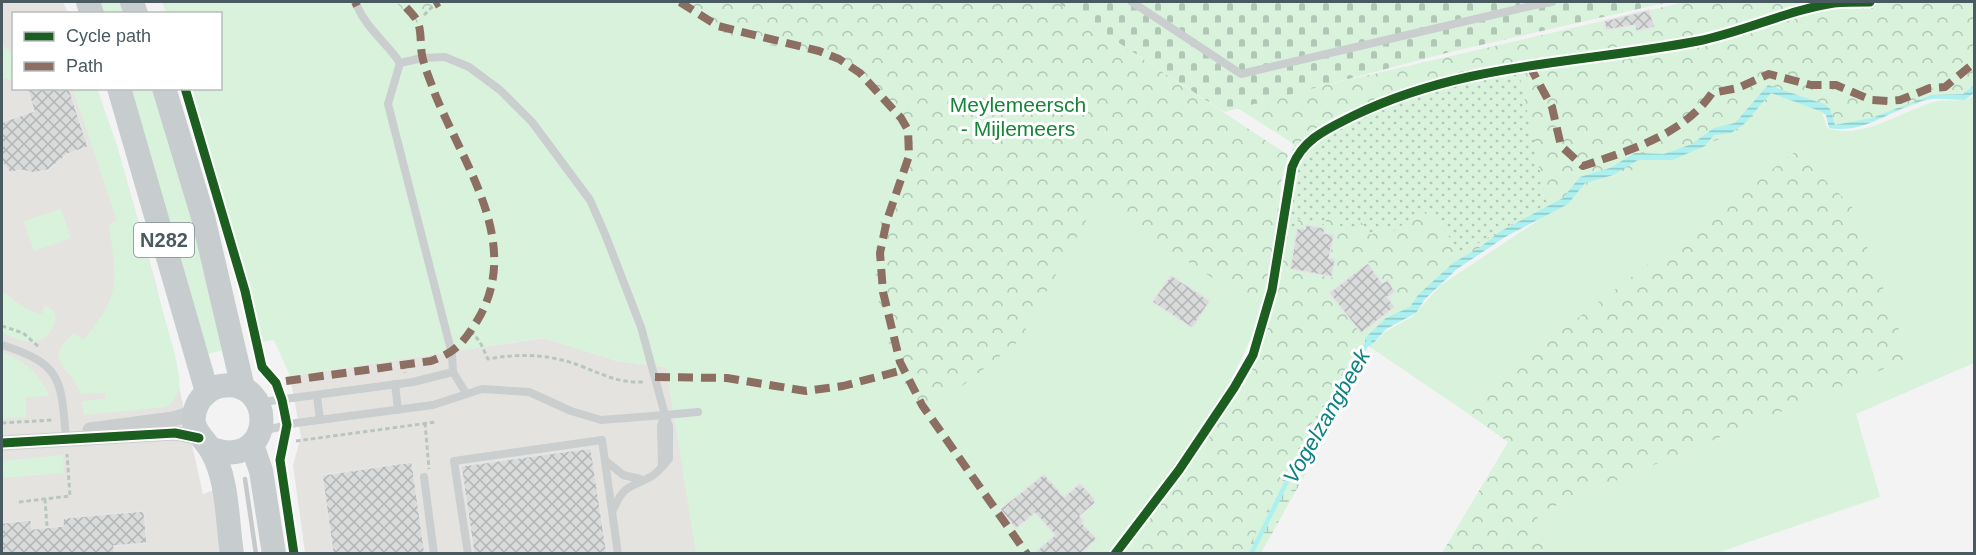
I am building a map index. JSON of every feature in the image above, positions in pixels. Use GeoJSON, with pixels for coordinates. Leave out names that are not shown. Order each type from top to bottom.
{"type":"FeatureCollection","features":[{"type":"Feature","properties":{"kind":"main road","name":"N282"},"geometry":{"type":"LineString","coordinates":[[120,90],[201,402],[195,425],[221,478],[232,554]]}},
{"type":"Feature","properties":{"kind":"main road","name":"N282"},"geometry":{"type":"LineString","coordinates":[[165,90],[203,217],[251,395],[263,417],[257,438],[274,554]]}},
{"type":"Feature","properties":{"kind":"main road"},"geometry":{"type":"LineString","coordinates":[[201,402],[225,385],[251,395]]}},
{"type":"Feature","properties":{"kind":"main road"},"geometry":{"type":"LineString","coordinates":[[205,443],[232,453],[240,452],[257,438]]}},
{"type":"Feature","properties":{"kind":"street"},"geometry":{"type":"LineString","coordinates":[[70,437],[85,430],[173,419],[201,402]]}},
{"type":"Feature","properties":{"kind":"street"},"geometry":{"type":"LineString","coordinates":[[2,443],[70,437],[86,440],[175,433],[205,443]]}},
{"type":"Feature","properties":{"kind":"lane"},"geometry":{"type":"LineString","coordinates":[[1132,2],[1241,74],[1536,3],[1552,2]]}},
{"type":"Feature","properties":{"kind":"lane"},"geometry":{"type":"LineString","coordinates":[[357,6],[363,21],[389,46],[400,63],[388,104],[452,354],[453,372],[466,393]]}},
{"type":"Feature","properties":{"kind":"lane"},"geometry":{"type":"LineString","coordinates":[[400,63],[422,58],[445,57],[469,67],[500,90],[532,122],[590,200],[623,275],[658,381],[669,426],[669,459],[652,476],[640,479],[621,492],[612,511]]}},
{"type":"Feature","properties":{"kind":"lane"},"geometry":{"type":"LineString","coordinates":[[2,345],[42,361],[56,376],[70,437]]}},
{"type":"Feature","properties":{"kind":"lane"},"geometry":{"type":"LineString","coordinates":[[251,395],[316,396],[395,384],[453,372]]}},
{"type":"Feature","properties":{"kind":"lane"},"geometry":{"type":"LineString","coordinates":[[395,384],[398,410]]}},
{"type":"Feature","properties":{"kind":"lane"},"geometry":{"type":"LineString","coordinates":[[257,438],[287,425],[433,405],[482,389],[529,392],[571,411],[601,420],[698,412]]}},
{"type":"Feature","properties":{"kind":"lane"},"geometry":{"type":"LineString","coordinates":[[316,396],[320,420]]}},
{"type":"Feature","properties":{"kind":"lane"},"geometry":{"type":"LineString","coordinates":[[468,554],[454,461],[602,440],[618,554]]}},
{"type":"Feature","properties":{"kind":"lane"},"geometry":{"type":"LineString","coordinates":[[605,460],[623,474],[640,479]]}},
{"type":"Feature","properties":{"kind":"lane"},"geometry":{"type":"LineString","coordinates":[[424,477],[434,554]]}},
{"type":"Feature","properties":{"kind":"path"},"geometry":{"type":"LineString","coordinates":[[424,15],[434,5]]}},
{"type":"Feature","properties":{"kind":"path"},"geometry":{"type":"LineString","coordinates":[[2,326],[33,339],[45,356]]}},
{"type":"Feature","properties":{"kind":"path"},"geometry":{"type":"LineString","coordinates":[[471,331],[480,342],[488,359],[537,354],[582,367],[617,381],[658,381]]}},
{"type":"Feature","properties":{"kind":"path"},"geometry":{"type":"LineString","coordinates":[[296,441],[436,422]]}},
{"type":"Feature","properties":{"kind":"path"},"geometry":{"type":"LineString","coordinates":[[424,477],[430,475],[425,423]]}},
{"type":"Feature","properties":{"kind":"path"},"geometry":{"type":"LineString","coordinates":[[285,442],[287,425]]}},
{"type":"Feature","properties":{"kind":"path"},"geometry":{"type":"LineString","coordinates":[[19,501],[70,496],[70,437]]}},
{"type":"Feature","properties":{"kind":"path"},"geometry":{"type":"LineString","coordinates":[[45,499],[47,527]]}},
{"type":"Feature","properties":{"kind":"shaded area"},"geometry":{"type":"Polygon","coordinates":[[[2,2],[63,2],[68,12],[12,12],[12,90],[97,90],[117,146],[157,288],[203,494],[228,485],[239,553],[2,553],[2,2]]]}},
{"type":"Feature","properties":{"kind":"shaded area"},"geometry":{"type":"Polygon","coordinates":[[[544,338],[617,361],[666,367],[697,553],[305,553],[293,465],[301,437],[290,376],[544,338]]]}},
{"type":"Feature","properties":{"kind":"green space"},"geometry":{"type":"Polygon","coordinates":[[[94,2],[123,2],[128,12],[99,12],[94,2]]]}},
{"type":"Feature","properties":{"kind":"green space","name":"Meylemeersch - Mijlemeers"},"geometry":{"type":"Polygon","coordinates":[[[162,2],[1057,2],[1267,289],[1256,324],[1223,394],[1179,461],[1108,553],[696,553],[666,367],[617,361],[543,338],[290,376],[274,340],[262,342],[192,90],[222,90],[222,12],[166,12],[162,2]]]}},
{"type":"Feature","properties":{"kind":"green space"},"geometry":{"type":"Polygon","coordinates":[[[396,2],[444,2],[422,24],[414,28],[413,22],[396,2]]]}},
{"type":"Feature","properties":{"kind":"green space","name":"Meylemeersch - Mijlemeers"},"geometry":{"type":"Polygon","coordinates":[[[672,2],[1057,2],[1288,155],[1281,182],[1279,216],[1286,170],[1294,144],[1234,106],[1685,2],[1974,2],[1974,90],[1970,93],[1936,96],[1880,118],[1834,127],[1824,108],[1772,96],[1742,131],[1700,146],[1677,160],[1661,160],[1593,184],[1552,213],[1551,207],[1453,268],[1415,309],[1371,335],[1253,553],[1108,553],[1150,499],[1226,392],[1248,352],[1262,311],[1097,201],[1019,341],[924,416],[911,395],[890,347],[882,320],[875,267],[882,217],[904,156],[902,128],[884,103],[855,75],[842,66],[815,55],[754,42],[721,32],[672,2]]]}},
{"type":"Feature","properties":{"kind":"green space"},"geometry":{"type":"Polygon","coordinates":[[[1057,2],[1669,2],[1450,52],[1224,112],[1057,2]]]}},
{"type":"Feature","properties":{"kind":"green space"},"geometry":{"type":"Polygon","coordinates":[[[2,39],[4,46],[12,54],[12,80],[2,78],[2,39]]]}},
{"type":"Feature","properties":{"kind":"green space"},"geometry":{"type":"Polygon","coordinates":[[[1519,73],[1547,204],[1461,253],[1433,215],[1427,216],[1423,210],[1391,233],[1386,225],[1371,235],[1361,222],[1354,231],[1341,228],[1338,218],[1328,217],[1324,224],[1298,219],[1296,227],[1288,226],[1297,172],[1314,144],[1362,119],[1413,99],[1465,84],[1519,73]]]}},
{"type":"Feature","properties":{"kind":"green space"},"geometry":{"type":"Polygon","coordinates":[[[73,90],[97,90],[117,146],[175,355],[180,384],[176,396],[166,407],[84,415],[82,401],[105,399],[105,393],[81,394],[61,363],[59,350],[74,333],[83,340],[96,324],[111,297],[114,286],[114,260],[109,224],[117,221],[73,90]]]}},
{"type":"Feature","properties":{"kind":"green space"},"geometry":{"type":"Polygon","coordinates":[[[126,90],[155,90],[229,349],[202,355],[126,90]]]}},
{"type":"Feature","properties":{"kind":"green space"},"geometry":{"type":"Polygon","coordinates":[[[1974,95],[1974,363],[1856,414],[1880,497],[1714,554],[1551,553],[1536,514],[1909,358],[1796,152],[1460,408],[1370,347],[1385,332],[1413,316],[1441,285],[1593,184],[1742,131],[1772,96],[1804,102],[1822,112],[1827,128],[1841,131],[1868,128],[1921,106],[1939,101],[1965,100],[1974,95]]]}},
{"type":"Feature","properties":{"kind":"green space"},"geometry":{"type":"Polygon","coordinates":[[[1795,152],[1851,205],[1910,358],[1536,514],[1551,553],[1442,553],[1508,442],[1460,408],[1795,152]]]}},
{"type":"Feature","properties":{"kind":"green space"},"geometry":{"type":"Polygon","coordinates":[[[61,209],[71,238],[34,251],[24,221],[61,209]]]}},
{"type":"Feature","properties":{"kind":"green space"},"geometry":{"type":"Polygon","coordinates":[[[2,291],[26,309],[41,314],[45,306],[54,311],[56,318],[47,335],[41,339],[27,341],[2,333],[2,291]]]}},
{"type":"Feature","properties":{"kind":"green space"},"geometry":{"type":"Polygon","coordinates":[[[2,352],[31,369],[41,380],[50,396],[26,397],[26,417],[2,419],[2,352]]]}},
{"type":"Feature","properties":{"kind":"green space"},"geometry":{"type":"Polygon","coordinates":[[[1355,353],[1365,358],[1338,416],[1261,553],[1246,553],[1307,431],[1355,353]]]}},
{"type":"Feature","properties":{"kind":"green space"},"geometry":{"type":"Polygon","coordinates":[[[63,455],[64,473],[2,478],[2,461],[63,455]]]}},
{"type":"Feature","properties":{"kind":"water"},"geometry":{"type":"Polygon","coordinates":[[[1768,85],[1824,104],[1830,109],[1835,125],[1872,118],[1931,95],[1963,94],[1974,85],[1974,93],[1965,100],[1932,99],[1919,102],[1869,123],[1843,129],[1829,128],[1826,115],[1820,111],[1771,93],[1744,124],[1731,133],[1714,135],[1705,146],[1672,160],[1638,160],[1613,175],[1585,183],[1568,204],[1505,237],[1457,269],[1425,299],[1416,313],[1386,329],[1370,347],[1365,344],[1365,338],[1386,318],[1410,307],[1418,295],[1453,263],[1479,248],[1501,231],[1563,198],[1580,177],[1610,168],[1635,153],[1664,154],[1692,144],[1714,128],[1735,123],[1768,85]]]}},
{"type":"Feature","properties":{"kind":"building"},"geometry":{"type":"Polygon","coordinates":[[[1649,10],[1655,27],[1636,31],[1635,25],[1606,30],[1604,21],[1649,10]]]}},
{"type":"Feature","properties":{"kind":"building"},"geometry":{"type":"Polygon","coordinates":[[[28,90],[70,90],[88,147],[68,154],[48,170],[34,173],[20,170],[10,173],[2,162],[2,122],[34,111],[28,90]]]}},
{"type":"Feature","properties":{"kind":"building"},"geometry":{"type":"Polygon","coordinates":[[[1306,225],[1325,228],[1324,233],[1334,235],[1329,258],[1335,259],[1332,277],[1290,269],[1297,228],[1305,229],[1306,225]]]}},
{"type":"Feature","properties":{"kind":"building"},"geometry":{"type":"Polygon","coordinates":[[[1368,263],[1382,283],[1388,280],[1395,292],[1387,297],[1395,307],[1361,333],[1329,293],[1368,263]]]}},
{"type":"Feature","properties":{"kind":"building"},"geometry":{"type":"Polygon","coordinates":[[[1171,275],[1210,301],[1192,328],[1152,302],[1171,275]]]}},
{"type":"Feature","properties":{"kind":"building"},"geometry":{"type":"Polygon","coordinates":[[[591,448],[607,554],[474,554],[461,466],[591,448]]]}},
{"type":"Feature","properties":{"kind":"building"},"geometry":{"type":"Polygon","coordinates":[[[412,462],[425,554],[333,554],[322,475],[412,462]]]}},
{"type":"Feature","properties":{"kind":"building"},"geometry":{"type":"Polygon","coordinates":[[[1044,474],[1064,497],[1080,483],[1094,498],[1095,503],[1080,516],[1084,521],[1082,523],[1097,539],[1080,554],[1033,554],[1055,535],[1035,513],[1016,529],[1000,509],[1044,474]]]}},
{"type":"Feature","properties":{"kind":"building"},"geometry":{"type":"Polygon","coordinates":[[[144,511],[147,543],[114,546],[114,554],[2,554],[2,523],[31,520],[32,529],[63,526],[63,518],[144,511]]]}},
{"type":"Feature","properties":{"kind":"waterway","name":"Vogelzangbeek"},"geometry":{"type":"LineString","coordinates":[[1251,554],[1308,439],[1369,341]]}},
{"type":"Feature","properties":{"kind":"railway"},"geometry":{"type":"LineString","coordinates":[[245,479],[256,554]]}},
{"type":"Feature","properties":{"kind":"marked path"},"geometry":{"type":"LineString","coordinates":[[355,2],[357,6]]}},
{"type":"Feature","properties":{"kind":"marked path"},"geometry":{"type":"LineString","coordinates":[[286,381],[440,358],[458,346],[467,335],[477,321],[490,292],[494,263],[492,234],[484,205],[424,64],[418,22],[402,2]]}},
{"type":"Feature","properties":{"kind":"marked path"},"geometry":{"type":"LineString","coordinates":[[434,5],[439,2]]}},
{"type":"Feature","properties":{"kind":"marked path"},"geometry":{"type":"LineString","coordinates":[[680,2],[718,26],[819,51],[839,59],[860,73],[901,118],[908,130],[909,156],[887,220],[880,253],[883,292],[900,362],[922,405],[1027,554]]}},
{"type":"Feature","properties":{"kind":"marked path"},"geometry":{"type":"LineString","coordinates":[[1529,65],[1552,107],[1561,146],[1583,166],[1637,147],[1671,130],[1700,108],[1712,93],[1738,88],[1769,74],[1811,85],[1836,85],[1871,100],[1888,101],[1900,100],[1930,88],[1945,87],[1974,63]]}},
{"type":"Feature","properties":{"kind":"marked path"},"geometry":{"type":"LineString","coordinates":[[655,377],[727,378],[806,391],[843,386],[903,370]]}},
{"type":"Feature","properties":{"kind":"cycle path"},"geometry":{"type":"LineString","coordinates":[[1115,554],[1179,470],[1234,388],[1253,355],[1272,290],[1292,167],[1303,149],[1317,136],[1353,116],[1395,98],[1437,85],[1522,67],[1698,41],[1817,6],[1870,2]]}},
{"type":"Feature","properties":{"kind":"cycle path"},"geometry":{"type":"LineString","coordinates":[[186,90],[245,291],[262,367],[276,383],[282,400],[287,425],[280,460],[294,554]]}},
{"type":"Feature","properties":{"kind":"cycle path"},"geometry":{"type":"LineString","coordinates":[[2,443],[175,433],[199,438]]}}]}
